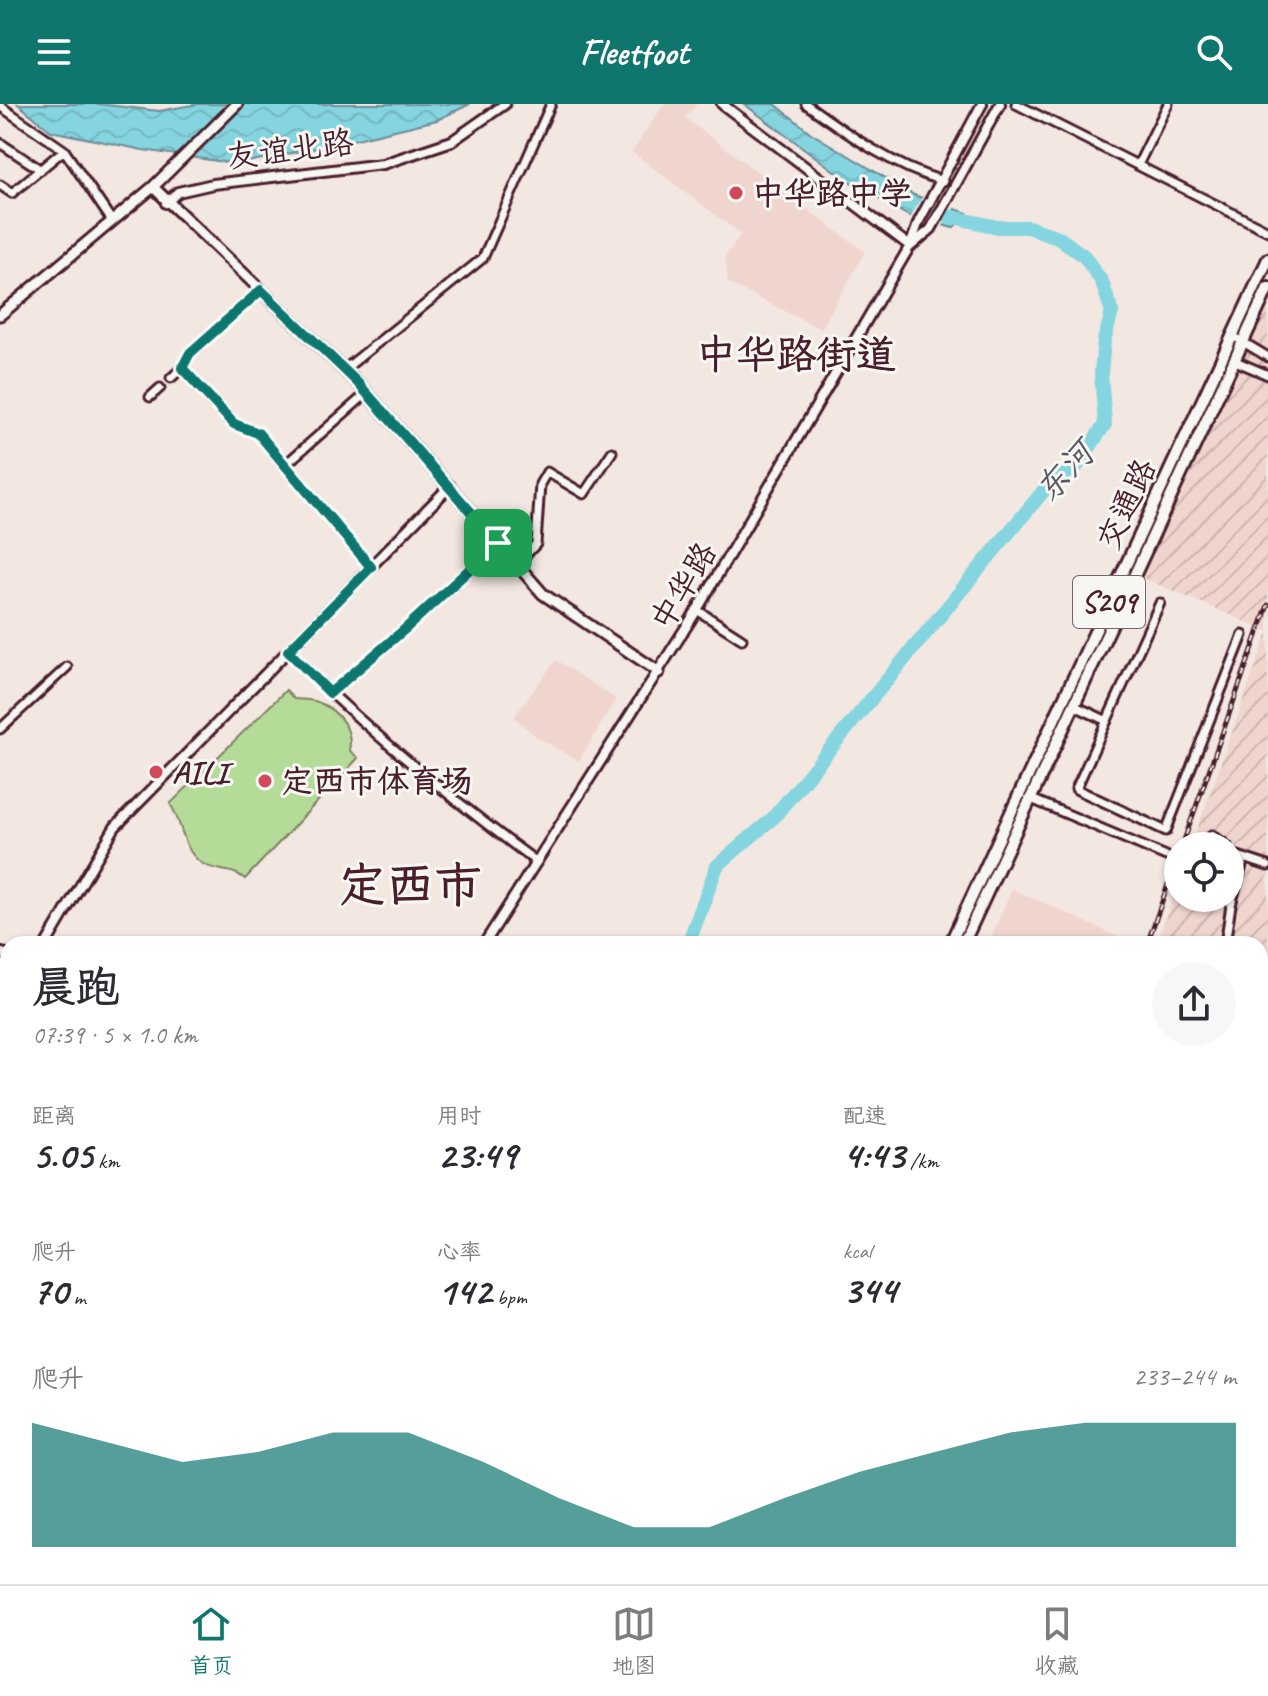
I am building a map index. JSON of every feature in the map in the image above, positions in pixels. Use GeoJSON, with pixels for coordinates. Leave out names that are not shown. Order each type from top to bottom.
{"type":"FeatureCollection","features":[{"type":"Feature","properties":{"kind":"main road"},"geometry":{"type":"LineString","coordinates":[[0,315],[153,187],[237,104]]}},
{"type":"Feature","properties":{"kind":"main road"},"geometry":{"type":"LineString","coordinates":[[153,187],[166,203],[345,369],[552,603],[659,672]]}},
{"type":"Feature","properties":{"kind":"main road","name":"交通路"},"geometry":{"type":"LineString","coordinates":[[954,936],[1238,339],[1268,259]]}},
{"type":"Feature","properties":{"kind":"main road","name":"交通路"},"geometry":{"type":"LineString","coordinates":[[1238,339],[1268,288]]}},
{"type":"Feature","properties":{"kind":"main road","name":"交通路"},"geometry":{"type":"LineString","coordinates":[[967,936],[1229,358]]}},
{"type":"Feature","properties":{"kind":"street","name":"友谊北路"},"geometry":{"type":"LineString","coordinates":[[166,203],[178,192],[213,184],[383,164],[452,141],[505,104]]}},
{"type":"Feature","properties":{"kind":"street"},"geometry":{"type":"LineString","coordinates":[[345,369],[483,258],[551,104]]}},
{"type":"Feature","properties":{"kind":"street"},"geometry":{"type":"LineString","coordinates":[[722,104],[910,246]]}},
{"type":"Feature","properties":{"kind":"street"},"geometry":{"type":"LineString","coordinates":[[806,104],[859,142],[916,173],[942,183]]}},
{"type":"Feature","properties":{"kind":"street","name":"中华路"},"geometry":{"type":"LineString","coordinates":[[489,936],[697,610],[910,246],[919,221],[982,104]]}},
{"type":"Feature","properties":{"kind":"street","name":"中华路"},"geometry":{"type":"LineString","coordinates":[[910,246],[931,229],[1000,104]]}},
{"type":"Feature","properties":{"kind":"street"},"geometry":{"type":"LineString","coordinates":[[1016,104],[1268,231]]}},
{"type":"Feature","properties":{"kind":"street"},"geometry":{"type":"LineString","coordinates":[[1138,165],[1168,104]]}},
{"type":"Feature","properties":{"kind":"street"},"geometry":{"type":"LineString","coordinates":[[0,106],[64,150],[112,221]]}},
{"type":"Feature","properties":{"kind":"street"},"geometry":{"type":"LineString","coordinates":[[0,143],[41,170]]}},
{"type":"Feature","properties":{"kind":"street"},"geometry":{"type":"LineString","coordinates":[[0,185],[12,193],[64,150]]}},
{"type":"Feature","properties":{"kind":"street"},"geometry":{"type":"LineString","coordinates":[[171,378],[182,368],[190,353],[261,290]]}},
{"type":"Feature","properties":{"kind":"street"},"geometry":{"type":"LineString","coordinates":[[1238,339],[1268,357]]}},
{"type":"Feature","properties":{"kind":"street"},"geometry":{"type":"LineString","coordinates":[[1229,358],[1268,375]]}},
{"type":"Feature","properties":{"kind":"street"},"geometry":{"type":"LineString","coordinates":[[182,368],[234,424],[258,433],[371,567]]}},
{"type":"Feature","properties":{"kind":"street"},"geometry":{"type":"LineString","coordinates":[[150,397],[160,388]]}},
{"type":"Feature","properties":{"kind":"street"},"geometry":{"type":"LineString","coordinates":[[285,465],[367,393]]}},
{"type":"Feature","properties":{"kind":"street"},"geometry":{"type":"LineString","coordinates":[[517,564],[536,544],[540,484],[547,472],[584,494],[612,452]]}},
{"type":"Feature","properties":{"kind":"street"},"geometry":{"type":"LineString","coordinates":[[51,936],[115,827],[450,486]]}},
{"type":"Feature","properties":{"kind":"street"},"geometry":{"type":"LineString","coordinates":[[330,693],[498,543]]}},
{"type":"Feature","properties":{"kind":"street"},"geometry":{"type":"LineString","coordinates":[[1160,603],[1076,789],[1166,831],[1243,635]]}},
{"type":"Feature","properties":{"kind":"street"},"geometry":{"type":"LineString","coordinates":[[697,610],[742,639]]}},
{"type":"Feature","properties":{"kind":"street"},"geometry":{"type":"LineString","coordinates":[[288,651],[330,693],[470,812],[537,862]]}},
{"type":"Feature","properties":{"kind":"street"},"geometry":{"type":"LineString","coordinates":[[0,729],[67,667]]}},
{"type":"Feature","properties":{"kind":"street"},"geometry":{"type":"LineString","coordinates":[[1073,705],[1107,721]]}},
{"type":"Feature","properties":{"kind":"street"},"geometry":{"type":"LineString","coordinates":[[1029,798],[1164,855]]}},
{"type":"Feature","properties":{"kind":"street"},"geometry":{"type":"LineString","coordinates":[[1244,858],[1268,866]]}},
{"type":"Feature","properties":{"kind":"street"},"geometry":{"type":"LineString","coordinates":[[1226,936],[1230,912]]}},
{"type":"Feature","properties":{"kind":"shaded area","name":"中华路中学"},"geometry":{"type":"Polygon","coordinates":[[[664,104],[697,104],[685,118],[865,252],[821,329],[728,283],[725,257],[741,234],[632,152],[664,104]]]}},
{"type":"Feature","properties":{"kind":"shaded area"},"geometry":{"type":"Polygon","coordinates":[[[1268,297],[1268,631],[1126,571],[1268,297]]]}},
{"type":"Feature","properties":{"kind":"shaded area"},"geometry":{"type":"Polygon","coordinates":[[[1268,632],[1268,936],[1159,936],[1168,912],[1244,912],[1244,832],[1196,832],[1268,632]]]}},
{"type":"Feature","properties":{"kind":"shaded area"},"geometry":{"type":"Polygon","coordinates":[[[556,660],[616,699],[579,761],[538,738],[514,717],[556,660]]]}},
{"type":"Feature","properties":{"kind":"shaded area"},"geometry":{"type":"Polygon","coordinates":[[[1012,889],[1116,936],[991,936],[1012,889]]]}},
{"type":"Feature","properties":{"kind":"green space","name":"定西市体育场"},"geometry":{"type":"Polygon","coordinates":[[[286,690],[294,699],[317,702],[338,716],[347,728],[349,750],[358,758],[245,879],[196,859],[170,804],[286,690]]]}},
{"type":"Feature","properties":{"kind":"water"},"geometry":{"type":"Polygon","coordinates":[[[18,104],[98,104],[159,111],[198,104],[470,104],[437,120],[237,164],[143,150],[51,131],[18,104]]]}},
{"type":"Feature","properties":{"kind":"water"},"geometry":{"type":"Polygon","coordinates":[[[744,104],[775,104],[811,133],[914,195],[967,213],[953,228],[907,215],[844,178],[744,104]]]}},
{"type":"Feature","properties":{"kind":"pier"},"geometry":{"type":"Polygon","coordinates":[[[924,194],[956,205],[941,229],[910,218],[924,194]]]}},
{"type":"Feature","properties":{"kind":"waterway","name":"东河"},"geometry":{"type":"LineString","coordinates":[[691,936],[717,866],[773,818],[1045,489],[1077,466],[1105,424],[1101,373],[1104,341],[1112,312],[1102,282],[1084,256],[1058,237],[1028,227],[997,227],[944,215]]}},
{"type":"Feature","properties":{"kind":"railway"},"geometry":{"type":"LineString","coordinates":[[1187,832],[1268,605]]}},
{"type":"Feature","properties":{"kind":"railway"},"geometry":{"type":"LineString","coordinates":[[1150,936],[1164,896]]}},
{"type":"Feature","properties":{"kind":"place","name":"中华路中学"},"geometry":{"type":"Point","coordinates":[736,193]}},
{"type":"Feature","properties":{"kind":"place","name":"AILI"},"geometry":{"type":"Point","coordinates":[156,772]}},
{"type":"Feature","properties":{"kind":"place","name":"定西市体育场"},"geometry":{"type":"Point","coordinates":[265,781]}},
{"type":"Feature","properties":{"kind":"district","name":"中华路街道"},"geometry":{"type":"Point","coordinates":[796,354]}},
{"type":"Feature","properties":{"kind":"district","name":"定西市"},"geometry":{"type":"Point","coordinates":[410,884]}},
{"type":"Feature","properties":{"kind":"route"},"geometry":{"type":"LineString","coordinates":[[261,290],[357,382],[498,543],[330,693],[288,651],[371,567],[258,433],[234,424],[182,368],[190,353],[261,290]]}}]}
